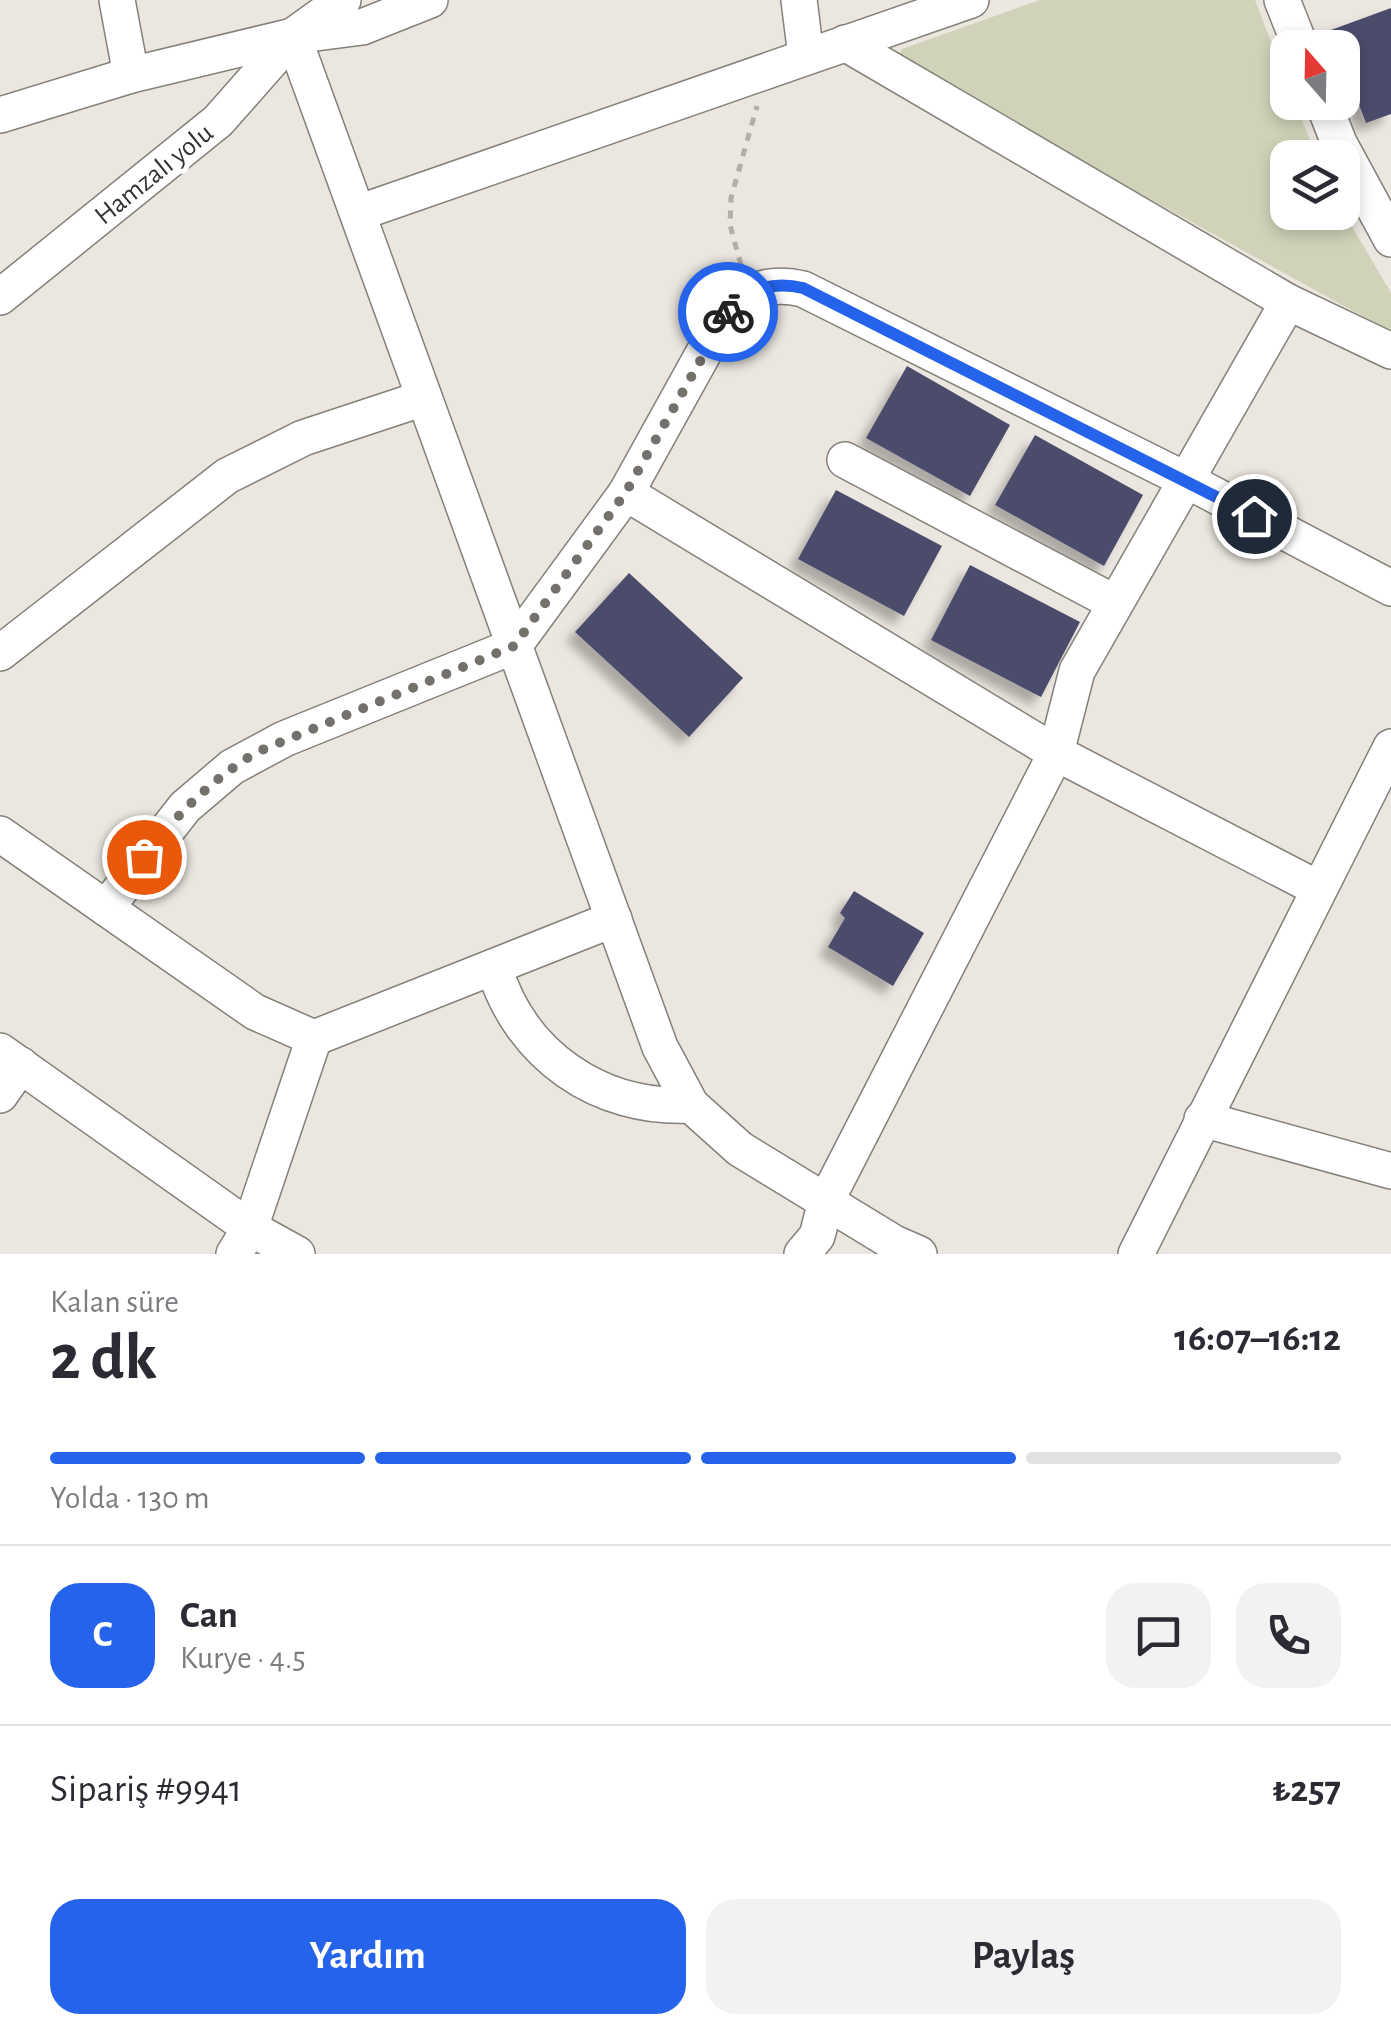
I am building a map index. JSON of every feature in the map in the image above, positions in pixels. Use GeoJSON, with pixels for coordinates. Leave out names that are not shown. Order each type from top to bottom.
{"type":"FeatureCollection","features":[{"type":"Feature","properties":{"kind":"street"},"geometry":{"type":"LineString","coordinates":[[116,0],[130,75]]}},
{"type":"Feature","properties":{"kind":"street"},"geometry":{"type":"LineString","coordinates":[[293,36],[344,0]]}},
{"type":"Feature","properties":{"kind":"street"},"geometry":{"type":"LineString","coordinates":[[0,115],[130,75],[293,36],[362,27],[430,0]]}},
{"type":"Feature","properties":{"kind":"street"},"geometry":{"type":"LineString","coordinates":[[799,0],[806,56]]}},
{"type":"Feature","properties":{"kind":"street"},"geometry":{"type":"LineString","coordinates":[[358,214],[971,0]]}},
{"type":"Feature","properties":{"kind":"street"},"geometry":{"type":"LineString","coordinates":[[1282,0],[1294,30]]}},
{"type":"Feature","properties":{"kind":"street"},"geometry":{"type":"LineString","coordinates":[[293,36],[660,1047],[691,1105],[740,1150],[894,1243],[919,1254]]}},
{"type":"Feature","properties":{"kind":"street","name":"Hamzalı yolu"},"geometry":{"type":"LineString","coordinates":[[0,297],[218,121],[293,36]]}},
{"type":"Feature","properties":{"kind":"street"},"geometry":{"type":"LineString","coordinates":[[845,43],[1288,302],[1391,351]]}},
{"type":"Feature","properties":{"kind":"street"},"geometry":{"type":"LineString","coordinates":[[1331,120],[1391,239]]}},
{"type":"Feature","properties":{"kind":"street"},"geometry":{"type":"LineString","coordinates":[[106,908],[184,807],[232,767],[284,739],[514,646],[626,492],[723,318],[751,292],[776,285],[803,288],[1186,480],[1391,588]]}},
{"type":"Feature","properties":{"kind":"street"},"geometry":{"type":"LineString","coordinates":[[802,1254],[817,1236],[826,1201],[1056,753],[1077,671],[1288,302]]}},
{"type":"Feature","properties":{"kind":"street"},"geometry":{"type":"LineString","coordinates":[[0,652],[227,476],[303,438],[424,398]]}},
{"type":"Feature","properties":{"kind":"street"},"geometry":{"type":"LineString","coordinates":[[845,460],[1116,603]]}},
{"type":"Feature","properties":{"kind":"street"},"geometry":{"type":"LineString","coordinates":[[626,492],[1056,753],[1320,889]]}},
{"type":"Feature","properties":{"kind":"street"},"geometry":{"type":"LineString","coordinates":[[1136,1254],[1391,747]]}},
{"type":"Feature","properties":{"kind":"street"},"geometry":{"type":"LineString","coordinates":[[0,834],[254,1012],[314,1038],[614,919]]}},
{"type":"Feature","properties":{"kind":"street"},"geometry":{"type":"LineString","coordinates":[[494,967],[510,1011],[539,1048],[558,1064],[620,1098],[654,1105],[691,1105]]}},
{"type":"Feature","properties":{"kind":"street"},"geometry":{"type":"LineString","coordinates":[[242,1241],[314,1038]]}},
{"type":"Feature","properties":{"kind":"street"},"geometry":{"type":"LineString","coordinates":[[0,1095],[10,1058],[242,1241],[297,1254]]}},
{"type":"Feature","properties":{"kind":"street"},"geometry":{"type":"LineString","coordinates":[[1202,1119],[1391,1172]]}},
{"type":"Feature","properties":{"kind":"path"},"geometry":{"type":"LineString","coordinates":[[751,292],[730,225],[731,198],[768,70]]}},
{"type":"Feature","properties":{"kind":"green space"},"geometry":{"type":"Polygon","coordinates":[[[1040,0],[1255,0],[1270,39],[1270,120],[1302,120],[1310,140],[1270,140],[1270,230],[1354,230],[1391,293],[1391,332],[896,59],[902,49],[1040,0]]]}},
{"type":"Feature","properties":{"kind":"building"},"geometry":{"type":"Polygon","coordinates":[[[1391,8],[1391,114],[1366,123],[1360,107],[1360,30],[1331,30],[1391,8]]]}},
{"type":"Feature","properties":{"kind":"building"},"geometry":{"type":"Polygon","coordinates":[[[907,366],[1010,425],[970,496],[866,438],[907,366]]]}},
{"type":"Feature","properties":{"kind":"building"},"geometry":{"type":"Polygon","coordinates":[[[1035,435],[1143,495],[1104,566],[995,505],[1035,435]]]}},
{"type":"Feature","properties":{"kind":"building"},"geometry":{"type":"Polygon","coordinates":[[[836,490],[942,546],[904,616],[798,559],[836,490]]]}},
{"type":"Feature","properties":{"kind":"building"},"geometry":{"type":"Polygon","coordinates":[[[970,565],[1080,622],[1041,697],[931,640],[970,565]]]}},
{"type":"Feature","properties":{"kind":"building"},"geometry":{"type":"Polygon","coordinates":[[[629,573],[743,678],[689,737],[575,632],[629,573]]]}},
{"type":"Feature","properties":{"kind":"building"},"geometry":{"type":"Polygon","coordinates":[[[854,891],[924,933],[893,986],[828,947],[845,918],[840,913],[854,891]]]}},
{"type":"Feature","properties":{"kind":"way so far"},"geometry":{"type":"LineString","coordinates":[[144,857],[184,807],[208,785],[257,752],[514,646],[626,492],[728,312]]}},
{"type":"Feature","properties":{"kind":"route"},"geometry":{"type":"LineString","coordinates":[[728,312],[740,298],[763,287],[803,288],[1254,516]]}}]}
